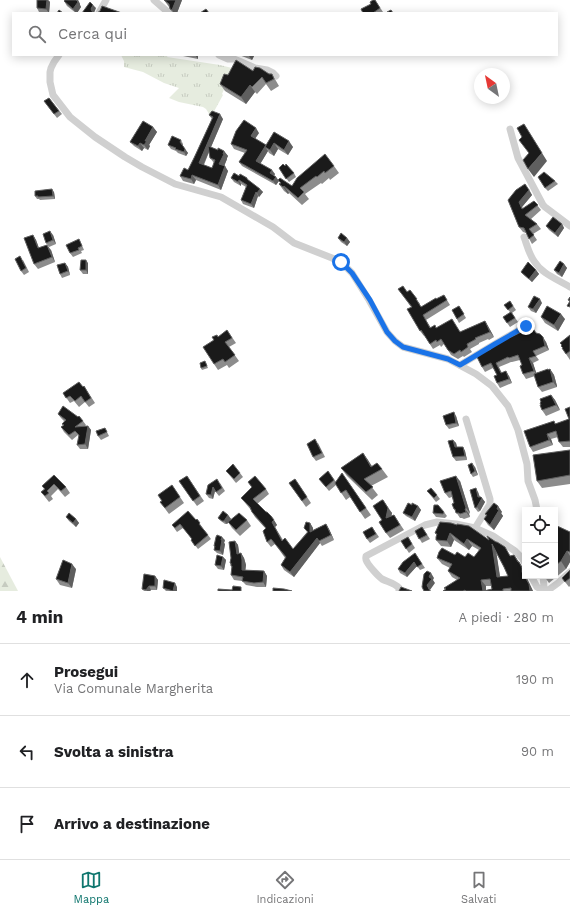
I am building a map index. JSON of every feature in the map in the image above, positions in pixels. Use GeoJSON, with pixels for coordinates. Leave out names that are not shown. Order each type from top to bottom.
{"type":"FeatureCollection","features":[{"type":"Feature","properties":{"kind":"street"},"geometry":{"type":"LineString","coordinates":[[100,12],[106,0]]}},
{"type":"Feature","properties":{"kind":"street"},"geometry":{"type":"LineString","coordinates":[[154,0],[168,12]]}},
{"type":"Feature","properties":{"kind":"street"},"geometry":{"type":"LineString","coordinates":[[58,56],[51,68],[50,82],[53,95],[70,117],[125,158],[175,184],[222,197],[273,227],[294,243],[341,262],[352,273],[370,300],[387,332],[395,341],[403,347],[448,359],[476,374],[492,386],[508,406],[518,430],[527,464],[528,481],[536,507]]}},
{"type":"Feature","properties":{"kind":"street"},"geometry":{"type":"LineString","coordinates":[[222,56],[228,59],[234,59],[255,68],[267,70],[276,76]]}},
{"type":"Feature","properties":{"kind":"street"},"geometry":{"type":"LineString","coordinates":[[510,129],[518,158],[543,204],[570,226]]}},
{"type":"Feature","properties":{"kind":"street"},"geometry":{"type":"LineString","coordinates":[[524,237],[532,260],[538,267],[543,272],[570,287]]}},
{"type":"Feature","properties":{"kind":"street"},"geometry":{"type":"LineString","coordinates":[[460,365],[526,326]]}},
{"type":"Feature","properties":{"kind":"street"},"geometry":{"type":"LineString","coordinates":[[466,419],[490,499],[490,504],[475,528]]}},
{"type":"Feature","properties":{"kind":"street"},"geometry":{"type":"LineString","coordinates":[[399,591],[397,585],[382,579],[366,562],[365,558],[366,556],[425,525],[437,522],[475,528],[504,543],[522,558]]}},
{"type":"Feature","properties":{"kind":"street"},"geometry":{"type":"LineString","coordinates":[[546,591],[570,572]]}},
{"type":"Feature","properties":{"kind":"street"},"geometry":{"type":"LineString","coordinates":[[532,579],[537,588],[546,591]]}},
{"type":"Feature","properties":{"kind":"street"},"geometry":{"type":"LineString","coordinates":[[543,579],[546,591]]}},
{"type":"Feature","properties":{"kind":"green space"},"geometry":{"type":"Polygon","coordinates":[[[122,56],[168,56],[236,69],[228,80],[222,94],[223,95],[211,117],[203,107],[179,102],[169,98],[179,88],[164,83],[143,72],[124,67],[124,61],[122,56]]]}},
{"type":"Feature","properties":{"kind":"green space"},"geometry":{"type":"Polygon","coordinates":[[[0,557],[18,591],[0,591],[0,557]]]}},
{"type":"Feature","properties":{"kind":"building"},"geometry":{"type":"Polygon","coordinates":[[[37,0],[47,0],[46,9],[37,8],[37,0]]]}},
{"type":"Feature","properties":{"kind":"building"},"geometry":{"type":"Polygon","coordinates":[[[76,0],[78,2],[73,9],[64,1],[76,0]]]}},
{"type":"Feature","properties":{"kind":"building"},"geometry":{"type":"Polygon","coordinates":[[[164,0],[176,0],[172,10],[170,9],[169,4],[164,0]]]}},
{"type":"Feature","properties":{"kind":"building"},"geometry":{"type":"Polygon","coordinates":[[[375,0],[380,8],[374,12],[362,12],[361,9],[371,4],[370,2],[375,0]]]}},
{"type":"Feature","properties":{"kind":"building"},"geometry":{"type":"Polygon","coordinates":[[[90,2],[93,5],[91,9],[92,12],[83,12],[90,2]]]}},
{"type":"Feature","properties":{"kind":"building"},"geometry":{"type":"Polygon","coordinates":[[[102,6],[119,12],[98,12],[102,6]]]}},
{"type":"Feature","properties":{"kind":"building"},"geometry":{"type":"Polygon","coordinates":[[[206,9],[208,12],[202,12],[206,9]]]}},
{"type":"Feature","properties":{"kind":"building"},"geometry":{"type":"Polygon","coordinates":[[[236,60],[253,71],[255,67],[272,74],[274,79],[266,83],[262,77],[252,87],[250,85],[241,97],[220,84],[224,74],[228,75],[236,60]]]}},
{"type":"Feature","properties":{"kind":"building"},"geometry":{"type":"Polygon","coordinates":[[[49,98],[59,111],[54,114],[44,101],[49,98]]]}},
{"type":"Feature","properties":{"kind":"building"},"geometry":{"type":"Polygon","coordinates":[[[212,111],[220,114],[199,163],[212,168],[215,160],[210,158],[208,146],[224,151],[219,164],[225,166],[218,185],[192,175],[191,179],[180,176],[184,168],[188,170],[194,158],[213,117],[209,115],[212,111]]]}},
{"type":"Feature","properties":{"kind":"building"},"geometry":{"type":"Polygon","coordinates":[[[244,120],[256,128],[251,136],[266,145],[256,161],[272,170],[270,173],[276,177],[273,181],[239,162],[247,150],[231,144],[236,131],[244,120]]]}},
{"type":"Feature","properties":{"kind":"building"},"geometry":{"type":"Polygon","coordinates":[[[143,121],[153,127],[144,145],[140,143],[138,146],[130,142],[143,121]]]}},
{"type":"Feature","properties":{"kind":"building"},"geometry":{"type":"Polygon","coordinates":[[[524,124],[542,153],[528,169],[523,160],[529,153],[519,140],[522,137],[517,128],[524,124]]]}},
{"type":"Feature","properties":{"kind":"building"},"geometry":{"type":"Polygon","coordinates":[[[274,132],[289,141],[284,150],[274,143],[270,150],[265,147],[274,132]]]}},
{"type":"Feature","properties":{"kind":"building"},"geometry":{"type":"Polygon","coordinates":[[[172,136],[181,140],[180,142],[185,149],[184,152],[168,145],[172,136]]]}},
{"type":"Feature","properties":{"kind":"building"},"geometry":{"type":"Polygon","coordinates":[[[325,154],[334,166],[325,173],[324,171],[317,177],[316,176],[300,188],[304,192],[298,198],[284,186],[283,187],[279,184],[281,183],[278,180],[280,178],[292,186],[297,178],[325,154]]]}},
{"type":"Feature","properties":{"kind":"building"},"geometry":{"type":"Polygon","coordinates":[[[283,164],[285,166],[286,164],[294,173],[286,179],[279,168],[283,164]]]}},
{"type":"Feature","properties":{"kind":"building"},"geometry":{"type":"Polygon","coordinates":[[[544,172],[555,181],[545,188],[538,177],[544,172]]]}},
{"type":"Feature","properties":{"kind":"building"},"geometry":{"type":"Polygon","coordinates":[[[234,173],[239,176],[240,174],[247,178],[260,189],[257,193],[256,192],[251,204],[241,200],[247,185],[239,180],[238,182],[231,178],[234,173]]]}},
{"type":"Feature","properties":{"kind":"building"},"geometry":{"type":"Polygon","coordinates":[[[525,184],[529,190],[519,202],[522,209],[534,201],[538,205],[525,215],[537,224],[529,229],[534,235],[529,239],[524,228],[519,227],[508,200],[516,190],[525,184]]]}},
{"type":"Feature","properties":{"kind":"building"},"geometry":{"type":"Polygon","coordinates":[[[52,189],[53,196],[35,196],[35,191],[52,189]]]}},
{"type":"Feature","properties":{"kind":"building"},"geometry":{"type":"Polygon","coordinates":[[[553,217],[562,224],[555,233],[546,226],[553,217]]]}},
{"type":"Feature","properties":{"kind":"building"},"geometry":{"type":"Polygon","coordinates":[[[50,231],[53,240],[46,243],[43,234],[50,231]]]}},
{"type":"Feature","properties":{"kind":"building"},"geometry":{"type":"Polygon","coordinates":[[[341,233],[347,238],[344,242],[338,238],[341,233]]]}},
{"type":"Feature","properties":{"kind":"building"},"geometry":{"type":"Polygon","coordinates":[[[33,235],[38,248],[47,245],[52,257],[34,264],[24,238],[33,235]]]}},
{"type":"Feature","properties":{"kind":"building"},"geometry":{"type":"Polygon","coordinates":[[[79,239],[82,246],[78,248],[79,250],[70,253],[66,245],[79,239]]]}},
{"type":"Feature","properties":{"kind":"building"},"geometry":{"type":"Polygon","coordinates":[[[20,256],[26,268],[21,271],[15,259],[20,256]]]}},
{"type":"Feature","properties":{"kind":"building"},"geometry":{"type":"Polygon","coordinates":[[[81,260],[86,260],[86,270],[80,270],[81,260]]]}},
{"type":"Feature","properties":{"kind":"building"},"geometry":{"type":"Polygon","coordinates":[[[560,261],[564,264],[559,273],[554,270],[560,261]]]}},
{"type":"Feature","properties":{"kind":"building"},"geometry":{"type":"Polygon","coordinates":[[[528,262],[536,270],[529,279],[521,272],[528,262]]]}},
{"type":"Feature","properties":{"kind":"building"},"geometry":{"type":"Polygon","coordinates":[[[65,263],[68,271],[60,274],[57,265],[65,263]]]}},
{"type":"Feature","properties":{"kind":"building"},"geometry":{"type":"Polygon","coordinates":[[[403,286],[407,292],[410,290],[421,307],[444,295],[447,300],[423,315],[430,328],[435,325],[436,328],[452,319],[460,332],[485,321],[490,332],[475,338],[476,339],[467,344],[468,347],[461,352],[460,350],[454,354],[448,350],[441,339],[430,344],[421,330],[420,331],[407,309],[412,307],[398,289],[403,286]]]}},
{"type":"Feature","properties":{"kind":"building"},"geometry":{"type":"Polygon","coordinates":[[[534,296],[540,299],[533,309],[528,307],[534,296]]]}},
{"type":"Feature","properties":{"kind":"building"},"geometry":{"type":"Polygon","coordinates":[[[510,301],[513,306],[508,310],[504,305],[510,301]]]}},
{"type":"Feature","properties":{"kind":"building"},"geometry":{"type":"Polygon","coordinates":[[[459,306],[464,314],[457,319],[452,310],[459,306]]]}},
{"type":"Feature","properties":{"kind":"building"},"geometry":{"type":"Polygon","coordinates":[[[547,306],[561,314],[554,325],[541,317],[547,306]]]}},
{"type":"Feature","properties":{"kind":"building"},"geometry":{"type":"Polygon","coordinates":[[[511,312],[515,318],[507,323],[503,317],[511,312]]]}},
{"type":"Feature","properties":{"kind":"building"},"geometry":{"type":"Polygon","coordinates":[[[532,327],[536,333],[543,337],[545,346],[533,351],[536,356],[529,358],[534,371],[523,374],[520,366],[522,365],[518,355],[508,357],[496,363],[501,373],[506,371],[509,379],[497,383],[494,376],[497,375],[491,363],[482,367],[476,355],[480,352],[480,354],[491,349],[490,347],[532,327]]]}},
{"type":"Feature","properties":{"kind":"building"},"geometry":{"type":"Polygon","coordinates":[[[227,330],[232,338],[225,342],[235,355],[225,362],[223,359],[214,364],[203,347],[214,340],[212,337],[217,335],[218,337],[227,330]]]}},
{"type":"Feature","properties":{"kind":"building"},"geometry":{"type":"Polygon","coordinates":[[[570,335],[570,351],[566,354],[560,343],[570,335]]]}},
{"type":"Feature","properties":{"kind":"building"},"geometry":{"type":"Polygon","coordinates":[[[205,361],[207,366],[201,368],[200,363],[205,361]]]}},
{"type":"Feature","properties":{"kind":"building"},"geometry":{"type":"Polygon","coordinates":[[[550,369],[553,382],[538,387],[534,374],[550,369]]]}},
{"type":"Feature","properties":{"kind":"building"},"geometry":{"type":"Polygon","coordinates":[[[79,382],[83,387],[84,386],[91,398],[85,402],[81,396],[75,401],[70,396],[66,398],[63,393],[79,382]]]}},
{"type":"Feature","properties":{"kind":"building"},"geometry":{"type":"Polygon","coordinates":[[[551,395],[556,405],[542,410],[540,399],[551,395]]]}},
{"type":"Feature","properties":{"kind":"building"},"geometry":{"type":"Polygon","coordinates":[[[63,406],[78,417],[79,416],[83,421],[75,427],[88,426],[85,444],[77,445],[79,435],[75,431],[69,435],[61,427],[64,425],[62,424],[66,420],[58,414],[63,406]]]}},
{"type":"Feature","properties":{"kind":"building"},"geometry":{"type":"Polygon","coordinates":[[[570,407],[570,441],[559,442],[556,431],[547,434],[549,440],[530,447],[524,431],[554,421],[555,424],[569,419],[565,409],[570,407]]]}},
{"type":"Feature","properties":{"kind":"building"},"geometry":{"type":"Polygon","coordinates":[[[454,412],[456,423],[446,425],[443,416],[454,412]]]}},
{"type":"Feature","properties":{"kind":"building"},"geometry":{"type":"Polygon","coordinates":[[[105,428],[107,432],[98,436],[96,431],[105,428]]]}},
{"type":"Feature","properties":{"kind":"building"},"geometry":{"type":"Polygon","coordinates":[[[315,439],[322,453],[313,457],[307,444],[315,439]]]}},
{"type":"Feature","properties":{"kind":"building"},"geometry":{"type":"Polygon","coordinates":[[[453,440],[455,447],[463,447],[465,456],[453,457],[448,441],[453,440]]]}},
{"type":"Feature","properties":{"kind":"building"},"geometry":{"type":"Polygon","coordinates":[[[570,450],[570,475],[537,481],[533,455],[570,450]]]}},
{"type":"Feature","properties":{"kind":"building"},"geometry":{"type":"Polygon","coordinates":[[[363,453],[371,467],[377,463],[382,469],[364,479],[373,487],[366,492],[341,468],[363,453]]]}},
{"type":"Feature","properties":{"kind":"building"},"geometry":{"type":"Polygon","coordinates":[[[472,463],[475,471],[471,474],[468,465],[472,463]]]}},
{"type":"Feature","properties":{"kind":"building"},"geometry":{"type":"Polygon","coordinates":[[[233,464],[240,473],[234,479],[226,471],[233,464]]]}},
{"type":"Feature","properties":{"kind":"building"},"geometry":{"type":"Polygon","coordinates":[[[328,471],[334,480],[326,487],[319,479],[328,471]]]}},
{"type":"Feature","properties":{"kind":"building"},"geometry":{"type":"Polygon","coordinates":[[[342,473],[366,508],[360,512],[346,490],[341,493],[335,483],[342,473]]]}},
{"type":"Feature","properties":{"kind":"building"},"geometry":{"type":"Polygon","coordinates":[[[54,475],[66,487],[61,491],[54,484],[47,491],[49,493],[45,496],[41,492],[45,489],[42,486],[54,475]]]}},
{"type":"Feature","properties":{"kind":"building"},"geometry":{"type":"Polygon","coordinates":[[[187,476],[200,496],[193,501],[179,481],[187,476]]]}},
{"type":"Feature","properties":{"kind":"building"},"geometry":{"type":"Polygon","coordinates":[[[255,476],[266,489],[253,499],[274,520],[272,522],[282,541],[285,538],[293,549],[308,532],[304,528],[306,522],[310,523],[310,532],[326,524],[331,535],[319,541],[317,538],[290,572],[281,565],[286,557],[271,539],[267,542],[263,531],[266,528],[241,498],[252,487],[248,482],[255,476]]]}},
{"type":"Feature","properties":{"kind":"building"},"geometry":{"type":"Polygon","coordinates":[[[456,476],[466,508],[466,512],[460,514],[456,513],[452,504],[454,503],[451,491],[445,493],[440,481],[456,476]]]}},
{"type":"Feature","properties":{"kind":"building"},"geometry":{"type":"Polygon","coordinates":[[[217,479],[222,488],[216,492],[213,487],[211,495],[206,494],[208,485],[217,479]]]}},
{"type":"Feature","properties":{"kind":"building"},"geometry":{"type":"Polygon","coordinates":[[[295,479],[307,497],[302,501],[289,483],[295,479]]]}},
{"type":"Feature","properties":{"kind":"building"},"geometry":{"type":"Polygon","coordinates":[[[172,485],[180,497],[165,508],[160,502],[162,501],[158,495],[172,485]]]}},
{"type":"Feature","properties":{"kind":"building"},"geometry":{"type":"Polygon","coordinates":[[[431,488],[437,495],[434,498],[427,491],[431,488]]]}},
{"type":"Feature","properties":{"kind":"building"},"geometry":{"type":"Polygon","coordinates":[[[476,488],[478,497],[482,498],[475,508],[470,490],[476,488]]]}},
{"type":"Feature","properties":{"kind":"building"},"geometry":{"type":"Polygon","coordinates":[[[382,500],[388,508],[386,518],[394,515],[400,525],[386,533],[379,522],[382,520],[373,506],[382,500]]]}},
{"type":"Feature","properties":{"kind":"building"},"geometry":{"type":"Polygon","coordinates":[[[408,503],[418,506],[412,517],[403,513],[408,503]]]}},
{"type":"Feature","properties":{"kind":"building"},"geometry":{"type":"Polygon","coordinates":[[[494,503],[498,506],[497,509],[499,510],[490,525],[484,519],[487,515],[485,514],[494,503]]]}},
{"type":"Feature","properties":{"kind":"building"},"geometry":{"type":"Polygon","coordinates":[[[434,505],[438,505],[444,512],[443,514],[433,513],[434,505]]]}},
{"type":"Feature","properties":{"kind":"building"},"geometry":{"type":"Polygon","coordinates":[[[188,511],[196,520],[197,519],[208,535],[195,546],[191,540],[192,539],[180,524],[175,528],[172,525],[188,511]]]}},
{"type":"Feature","properties":{"kind":"building"},"geometry":{"type":"Polygon","coordinates":[[[223,511],[228,515],[224,521],[222,521],[218,518],[223,511]]]}},
{"type":"Feature","properties":{"kind":"building"},"geometry":{"type":"Polygon","coordinates":[[[69,513],[76,519],[73,523],[66,517],[69,513]]]}},
{"type":"Feature","properties":{"kind":"building"},"geometry":{"type":"Polygon","coordinates":[[[239,513],[247,520],[236,530],[228,522],[239,513]]]}},
{"type":"Feature","properties":{"kind":"building"},"geometry":{"type":"Polygon","coordinates":[[[440,522],[451,523],[469,526],[489,540],[487,536],[497,542],[505,547],[510,556],[514,555],[519,562],[522,568],[522,579],[526,579],[529,584],[530,591],[511,591],[511,588],[503,589],[503,591],[484,591],[492,589],[490,579],[481,580],[483,591],[443,591],[446,589],[444,588],[460,578],[448,571],[452,564],[437,558],[442,548],[455,555],[457,552],[465,557],[468,553],[474,557],[481,548],[467,539],[464,544],[450,533],[447,541],[436,540],[437,534],[435,533],[440,522]],[[492,544],[497,577],[508,576],[504,567],[492,544]]]}},
{"type":"Feature","properties":{"kind":"building"},"geometry":{"type":"Polygon","coordinates":[[[558,526],[570,532],[570,552],[567,551],[558,564],[558,526]]]}},
{"type":"Feature","properties":{"kind":"building"},"geometry":{"type":"Polygon","coordinates":[[[372,527],[376,534],[367,539],[363,532],[372,527]]]}},
{"type":"Feature","properties":{"kind":"building"},"geometry":{"type":"Polygon","coordinates":[[[422,527],[427,535],[419,539],[415,531],[422,527]]]}},
{"type":"Feature","properties":{"kind":"building"},"geometry":{"type":"Polygon","coordinates":[[[217,535],[222,537],[220,551],[214,550],[217,535]]]}},
{"type":"Feature","properties":{"kind":"building"},"geometry":{"type":"Polygon","coordinates":[[[408,537],[412,544],[406,549],[401,541],[408,537]]]}},
{"type":"Feature","properties":{"kind":"building"},"geometry":{"type":"Polygon","coordinates":[[[235,541],[237,554],[241,553],[242,570],[264,571],[263,582],[254,583],[242,581],[243,577],[231,575],[232,566],[230,563],[231,558],[229,542],[235,541]]]}},
{"type":"Feature","properties":{"kind":"building"},"geometry":{"type":"Polygon","coordinates":[[[415,553],[422,564],[417,567],[414,562],[405,573],[398,569],[403,562],[415,553]]]}},
{"type":"Feature","properties":{"kind":"building"},"geometry":{"type":"Polygon","coordinates":[[[217,555],[223,557],[221,566],[215,565],[217,555]]]}},
{"type":"Feature","properties":{"kind":"building"},"geometry":{"type":"Polygon","coordinates":[[[63,560],[72,564],[68,583],[56,579],[63,560]]]}},
{"type":"Feature","properties":{"kind":"building"},"geometry":{"type":"Polygon","coordinates":[[[570,570],[570,578],[565,582],[562,578],[570,570]]]}},
{"type":"Feature","properties":{"kind":"building"},"geometry":{"type":"Polygon","coordinates":[[[427,571],[431,573],[429,577],[432,579],[427,585],[430,591],[424,591],[422,587],[424,574],[427,571]]]}},
{"type":"Feature","properties":{"kind":"building"},"geometry":{"type":"Polygon","coordinates":[[[144,574],[155,576],[155,586],[149,586],[146,590],[142,589],[144,574]]]}},
{"type":"Feature","properties":{"kind":"building"},"geometry":{"type":"Polygon","coordinates":[[[164,580],[175,583],[173,591],[163,588],[164,580]]]}},
{"type":"Feature","properties":{"kind":"building"},"geometry":{"type":"Polygon","coordinates":[[[233,586],[241,587],[241,591],[218,591],[218,589],[232,590],[233,586]]]}},
{"type":"Feature","properties":{"kind":"building"},"geometry":{"type":"Polygon","coordinates":[[[401,587],[412,591],[399,591],[401,587]]]}},
{"type":"Feature","properties":{"kind":"building"},"geometry":{"type":"Polygon","coordinates":[[[273,588],[284,589],[292,591],[273,591],[273,588]]]}},
{"type":"Feature","properties":{"kind":"route"},"geometry":{"type":"LineString","coordinates":[[341,262],[352,273],[370,300],[387,332],[403,347],[448,359],[460,365],[526,326]]}}]}
